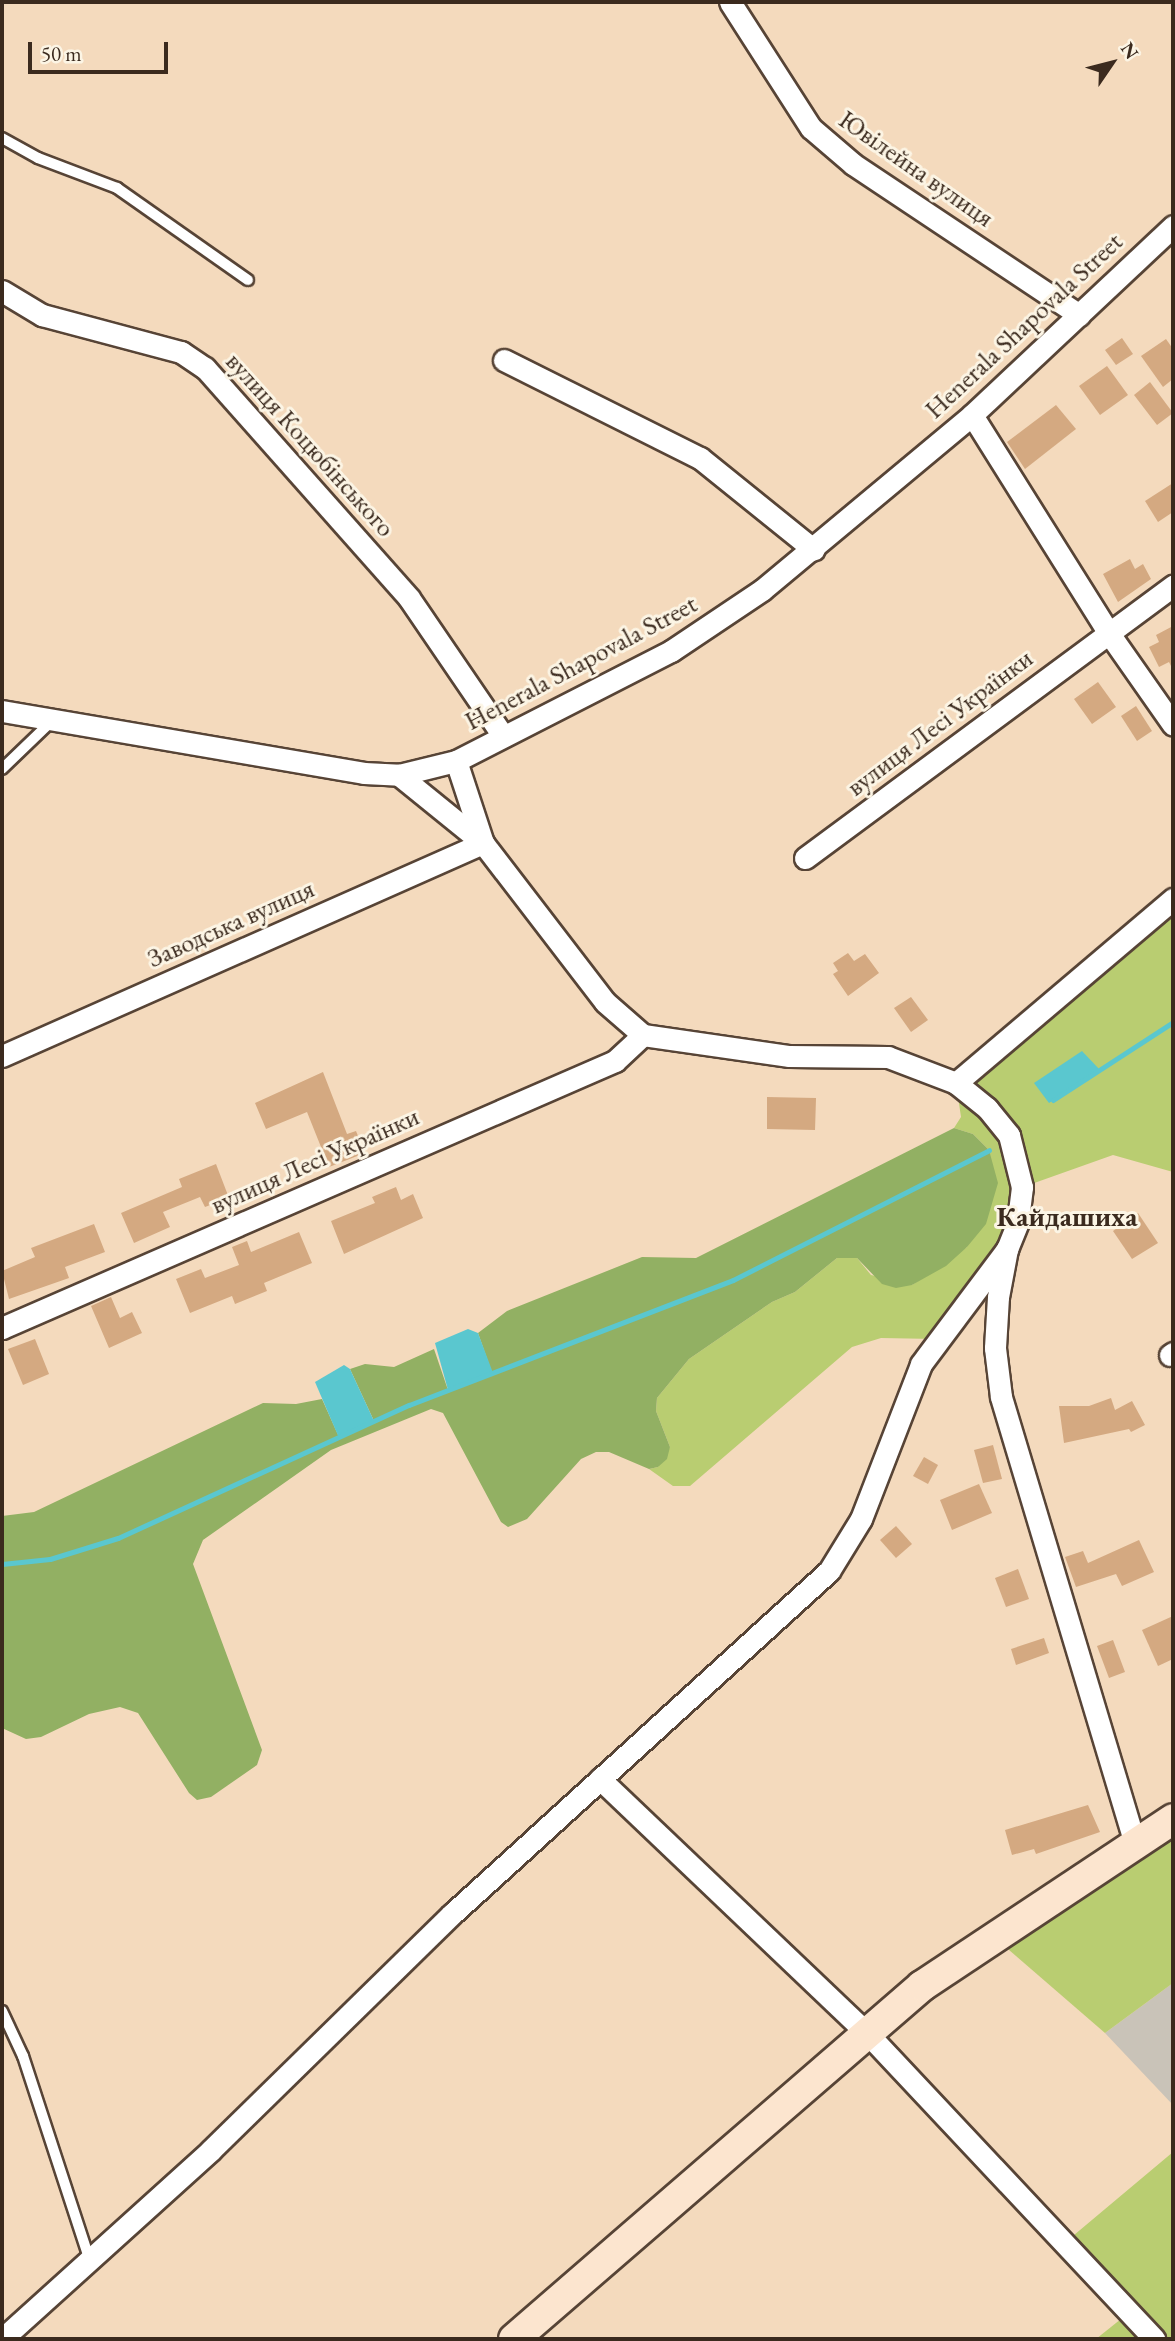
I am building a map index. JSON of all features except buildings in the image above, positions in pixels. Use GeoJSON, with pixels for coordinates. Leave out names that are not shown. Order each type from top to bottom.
{"type":"FeatureCollection","features":[{"type":"Feature","properties":{"kind":"main road"},"geometry":{"type":"LineString","coordinates":[[514,2339],[922,1986],[1173,1819]]}},
{"type":"Feature","properties":{"kind":"street","name":"Ювілейна вулиця"},"geometry":{"type":"LineString","coordinates":[[730,2],[811,128],[853,164],[1079,315]]}},
{"type":"Feature","properties":{"kind":"street","name":"Henerala Shapovala Street"},"geometry":{"type":"LineString","coordinates":[[2,710],[331,769],[399,775],[456,761],[704,632],[814,550],[972,415],[1173,226]]}},
{"type":"Feature","properties":{"kind":"street","name":"вулиця Коцюбінського"},"geometry":{"type":"LineString","coordinates":[[2,291],[42,315],[181,352],[205,368],[409,598],[503,736]]}},
{"type":"Feature","properties":{"kind":"street"},"geometry":{"type":"LineString","coordinates":[[505,360],[700,458],[814,550]]}},
{"type":"Feature","properties":{"kind":"street"},"geometry":{"type":"LineString","coordinates":[[972,415],[1108,632],[1173,725]]}},
{"type":"Feature","properties":{"kind":"street","name":"вулиця Лесі Українки"},"geometry":{"type":"LineString","coordinates":[[806,858],[1173,586]]}},
{"type":"Feature","properties":{"kind":"street"},"geometry":{"type":"LineString","coordinates":[[456,761],[483,843]]}},
{"type":"Feature","properties":{"kind":"street"},"geometry":{"type":"LineString","coordinates":[[399,775],[483,843],[605,1002],[643,1035],[789,1056],[888,1057],[956,1083],[987,1108],[1009,1135],[1019,1161],[1022,1187],[1018,1222],[1007,1249],[995,1327],[1009,1434],[1135,1843]]}},
{"type":"Feature","properties":{"kind":"street","name":"Заводська вулиця"},"geometry":{"type":"LineString","coordinates":[[2,1056],[483,843]]}},
{"type":"Feature","properties":{"kind":"street"},"geometry":{"type":"LineString","coordinates":[[956,1083],[1173,899]]}},
{"type":"Feature","properties":{"kind":"street","name":"вулиця Лесі Українки"},"geometry":{"type":"LineString","coordinates":[[2,1328],[615,1061],[643,1035]]}},
{"type":"Feature","properties":{"kind":"street"},"geometry":{"type":"LineString","coordinates":[[2,2339],[89,2258],[183,2177],[434,1931],[816,1583],[842,1554],[861,1519],[921,1364],[1007,1249]]}},
{"type":"Feature","properties":{"kind":"street"},"geometry":{"type":"LineString","coordinates":[[600,1779],[866,2032],[1154,2339]]}},
{"type":"Feature","properties":{"kind":"lane"},"geometry":{"type":"LineString","coordinates":[[2,138],[38,158],[117,188],[248,280]]}},
{"type":"Feature","properties":{"kind":"lane"},"geometry":{"type":"LineString","coordinates":[[2,769],[54,720]]}},
{"type":"Feature","properties":{"kind":"lane"},"geometry":{"type":"LineString","coordinates":[[2,2011],[23,2056],[89,2258]]}},
{"type":"Feature","properties":{"kind":"shaded area"},"geometry":{"type":"Polygon","coordinates":[[[1173,1983],[1173,2105],[1105,2033],[1173,1983]]]}},
{"type":"Feature","properties":{"kind":"green space"},"geometry":{"type":"Polygon","coordinates":[[[1173,898],[1173,1172],[1113,1155],[1023,1187],[1018,1222],[936,1339],[881,1338],[852,1347],[690,1486],[673,1486],[649,1469],[658,1467],[670,1447],[656,1411],[657,1398],[689,1359],[772,1302],[795,1292],[837,1258],[857,1258],[871,1275],[912,1285],[967,1247],[989,1150],[973,1134],[954,1128],[961,1117],[956,1083],[1173,898]]]}},
{"type":"Feature","properties":{"kind":"green space"},"geometry":{"type":"Polygon","coordinates":[[[954,1128],[973,1134],[989,1150],[998,1183],[986,1224],[967,1247],[946,1266],[912,1285],[896,1288],[882,1284],[857,1258],[837,1258],[795,1292],[772,1302],[689,1359],[657,1398],[656,1411],[670,1447],[667,1459],[658,1467],[649,1469],[609,1452],[596,1452],[581,1459],[527,1519],[508,1527],[501,1522],[443,1413],[431,1409],[331,1450],[203,1540],[193,1564],[262,1750],[257,1765],[211,1797],[197,1800],[189,1793],[138,1713],[120,1707],[89,1714],[41,1737],[26,1739],[2,1728],[2,1516],[34,1512],[263,1403],[296,1404],[322,1399],[339,1437],[374,1421],[350,1369],[365,1364],[394,1367],[434,1349],[448,1390],[492,1373],[478,1333],[507,1311],[642,1257],[696,1258],[954,1128]]]}},
{"type":"Feature","properties":{"kind":"green space"},"geometry":{"type":"Polygon","coordinates":[[[1173,1819],[1173,1983],[1105,2033],[994,1937],[1173,1819]]]}},
{"type":"Feature","properties":{"kind":"green space"},"geometry":{"type":"Polygon","coordinates":[[[1173,2152],[1173,2339],[1096,2339],[1121,2319],[1055,2251],[1173,2152]]]}},
{"type":"Feature","properties":{"kind":"water"},"geometry":{"type":"Polygon","coordinates":[[[1082,1051],[1100,1070],[1049,1103],[1034,1083],[1082,1051]]]}},
{"type":"Feature","properties":{"kind":"water"},"geometry":{"type":"Polygon","coordinates":[[[468,1329],[478,1333],[493,1373],[448,1390],[435,1343],[468,1329]]]}},
{"type":"Feature","properties":{"kind":"water"},"geometry":{"type":"Polygon","coordinates":[[[344,1365],[350,1369],[374,1421],[339,1438],[315,1382],[344,1365]]]}},
{"type":"Feature","properties":{"kind":"waterway"},"geometry":{"type":"LineString","coordinates":[[1053,1100],[1173,1022]]}},
{"type":"Feature","properties":{"kind":"waterway"},"geometry":{"type":"LineString","coordinates":[[2,1564],[50,1559],[118,1538],[409,1405],[733,1280],[989,1150]]}},
{"type":"Feature","properties":{"kind":"district","name":"Кайдашиха"},"geometry":{"type":"Point","coordinates":[1067,1216]}}]}
